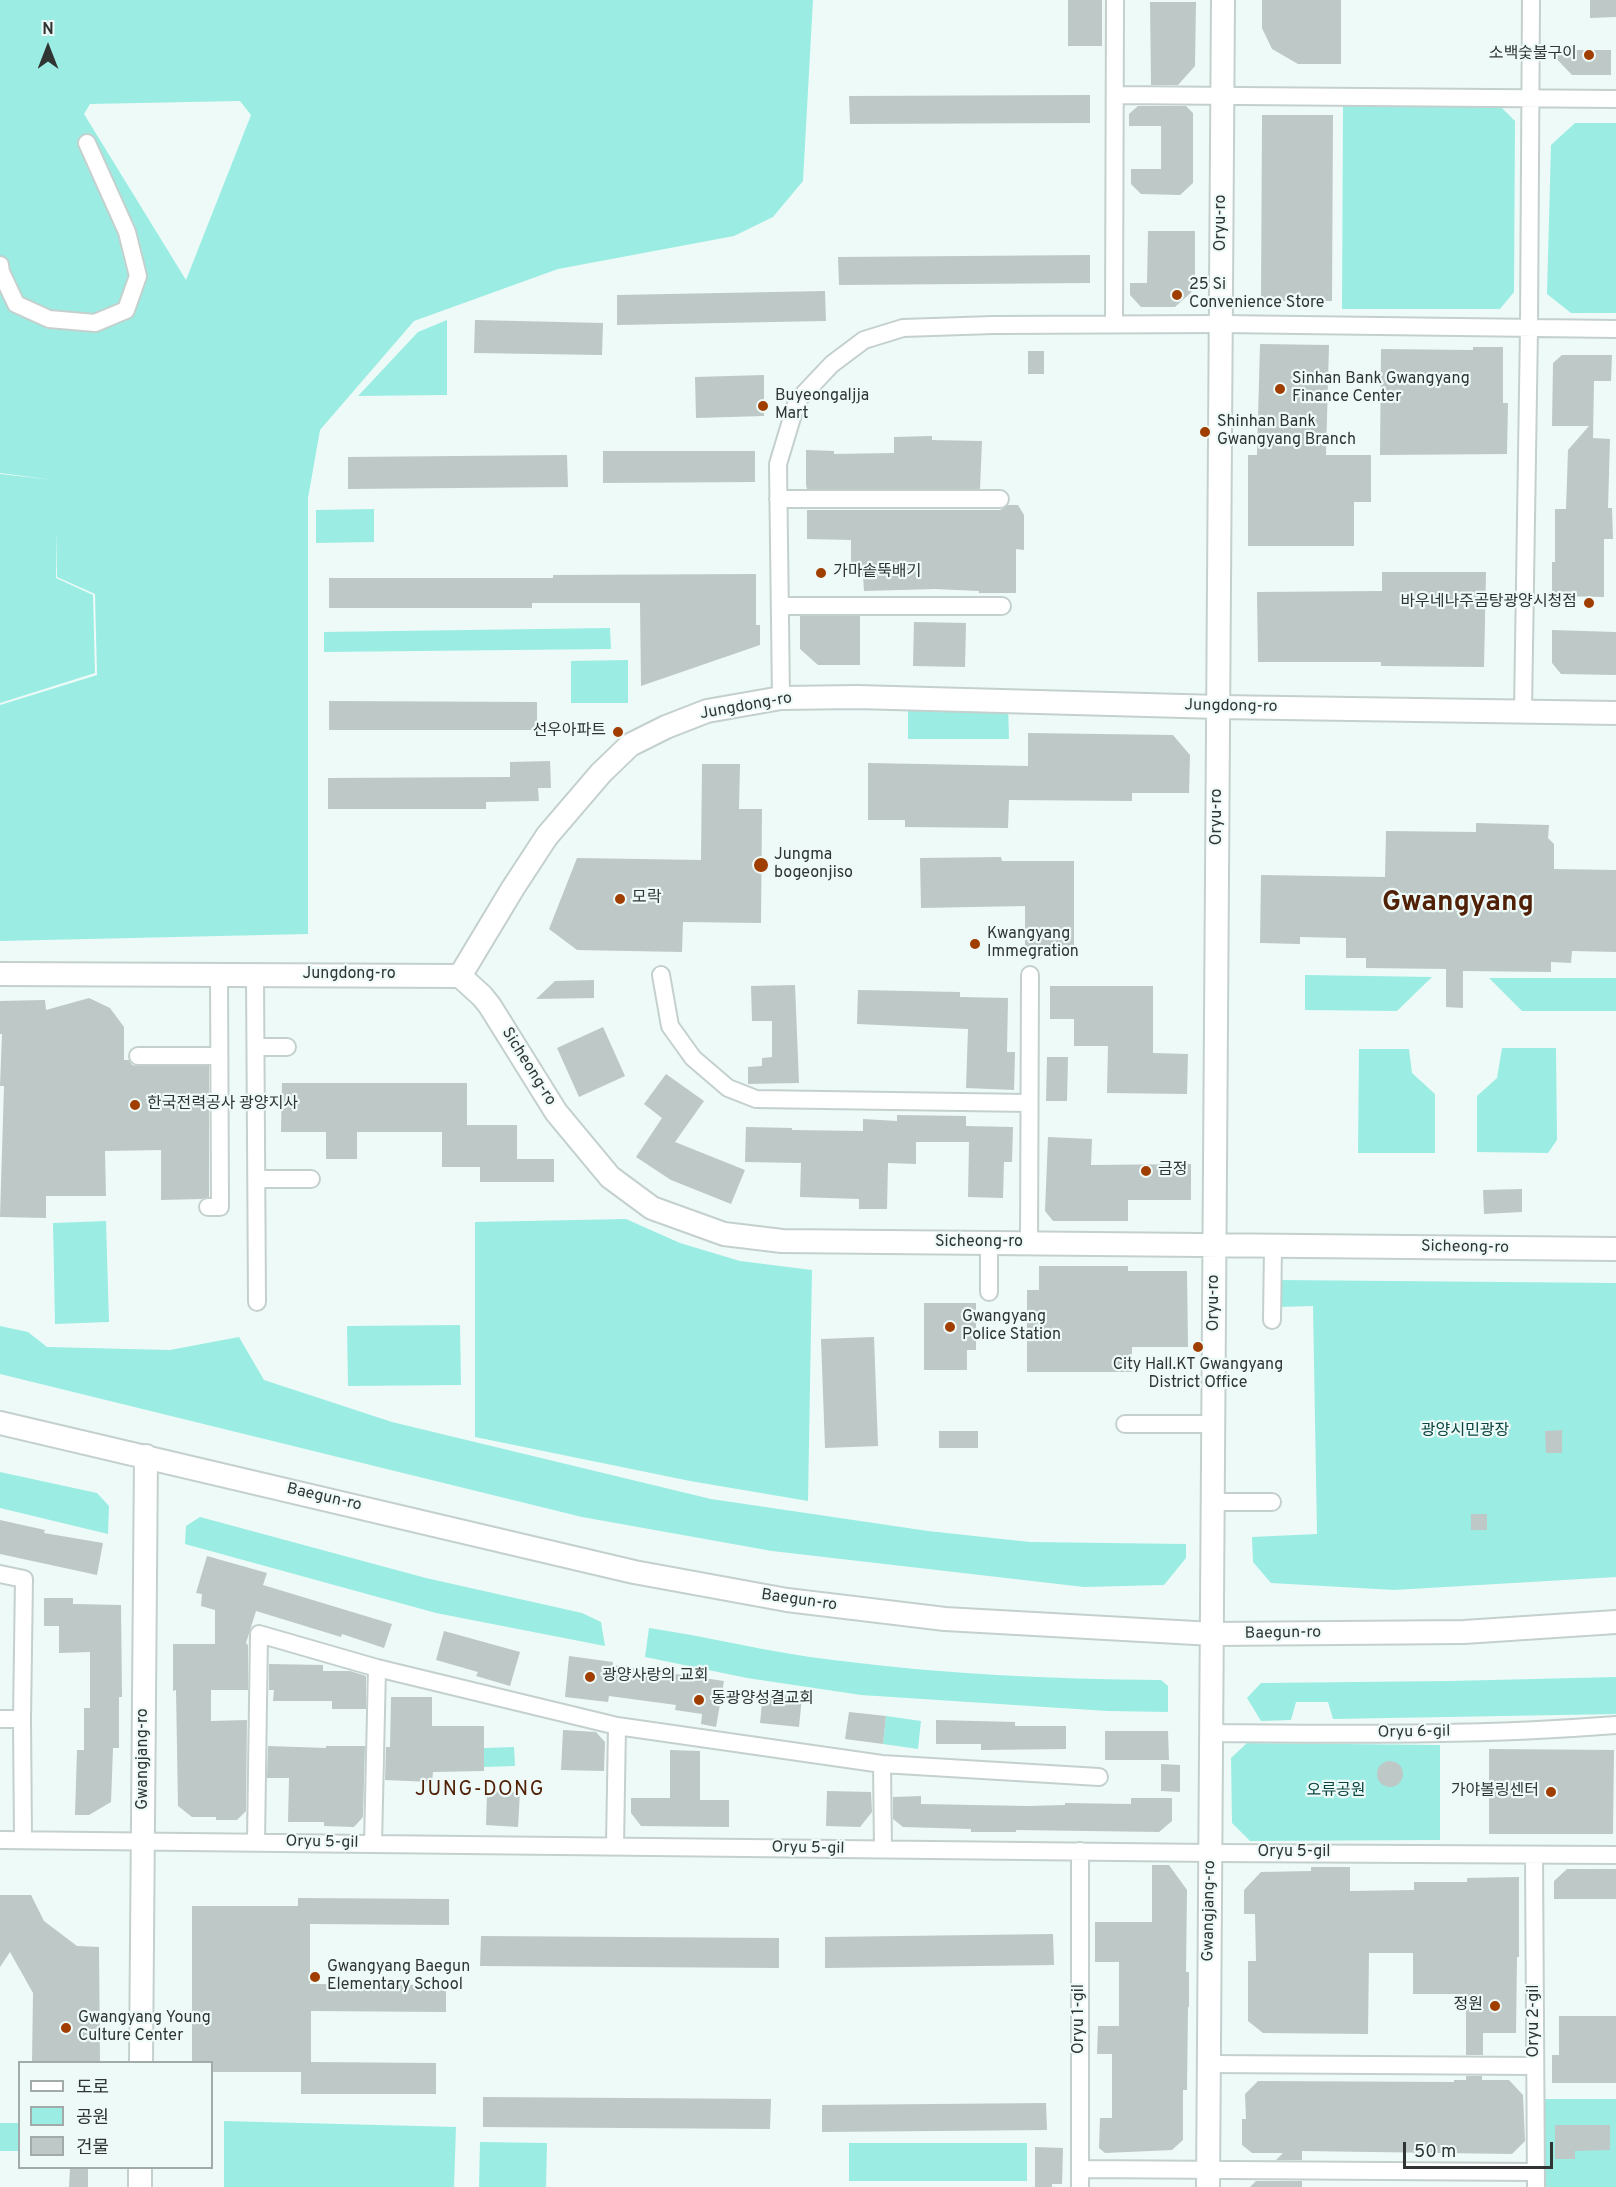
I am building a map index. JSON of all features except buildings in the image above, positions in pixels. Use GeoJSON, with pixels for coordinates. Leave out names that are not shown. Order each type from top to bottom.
{"type":"FeatureCollection","features":[{"type":"Feature","properties":{"kind":"street"},"geometry":{"type":"LineString","coordinates":[[1114,324],[1115,0]]}},
{"type":"Feature","properties":{"kind":"street","name":"Oryu-ro"},"geometry":{"type":"LineString","coordinates":[[1213,1634],[1224,0]]}},
{"type":"Feature","properties":{"kind":"street"},"geometry":{"type":"LineString","coordinates":[[1523,711],[1531,0]]}},
{"type":"Feature","properties":{"kind":"street"},"geometry":{"type":"LineString","coordinates":[[1115,95],[1616,99]]}},
{"type":"Feature","properties":{"kind":"street"},"geometry":{"type":"LineString","coordinates":[[0,265],[16,304],[49,319],[96,323],[126,310],[138,276],[127,232],[87,143]]}},
{"type":"Feature","properties":{"kind":"street"},"geometry":{"type":"LineString","coordinates":[[781,698],[778,464],[797,401],[832,364],[864,340],[903,328],[993,325],[1221,324],[1616,329]]}},
{"type":"Feature","properties":{"kind":"street"},"geometry":{"type":"LineString","coordinates":[[778,499],[1000,499]]}},
{"type":"Feature","properties":{"kind":"street"},"geometry":{"type":"LineString","coordinates":[[780,606],[1002,606]]}},
{"type":"Feature","properties":{"kind":"street","name":"Jungdong-ro"},"geometry":{"type":"LineString","coordinates":[[0,974],[460,976],[547,836],[601,773],[630,746],[666,727],[707,711],[781,698],[857,697],[1219,707],[1616,713]]}},
{"type":"Feature","properties":{"kind":"street"},"geometry":{"type":"LineString","coordinates":[[208,1207],[220,1207],[219,975]]}},
{"type":"Feature","properties":{"kind":"street"},"geometry":{"type":"LineString","coordinates":[[255,975],[257,1302]]}},
{"type":"Feature","properties":{"kind":"street"},"geometry":{"type":"LineString","coordinates":[[661,975],[670,1026],[693,1059],[728,1088],[756,1099],[1029,1103]]}},
{"type":"Feature","properties":{"kind":"street"},"geometry":{"type":"LineString","coordinates":[[1029,1244],[1030,975]]}},
{"type":"Feature","properties":{"kind":"street","name":"Sicheong-ro"},"geometry":{"type":"LineString","coordinates":[[460,976],[490,1006],[556,1112],[610,1177],[652,1208],[724,1234],[782,1241],[1616,1249]]}},
{"type":"Feature","properties":{"kind":"street"},"geometry":{"type":"LineString","coordinates":[[256,1047],[287,1047]]}},
{"type":"Feature","properties":{"kind":"street"},"geometry":{"type":"LineString","coordinates":[[138,1056],[219,1056]]}},
{"type":"Feature","properties":{"kind":"street"},"geometry":{"type":"LineString","coordinates":[[257,1179],[311,1179]]}},
{"type":"Feature","properties":{"kind":"street"},"geometry":{"type":"LineString","coordinates":[[989,1244],[989,1292]]}},
{"type":"Feature","properties":{"kind":"street"},"geometry":{"type":"LineString","coordinates":[[1272,1320],[1273,1246]]}},
{"type":"Feature","properties":{"kind":"street","name":"Baegun-ro"},"geometry":{"type":"LineString","coordinates":[[0,1423],[634,1572],[787,1600],[945,1619],[1213,1634],[1464,1632],[1616,1622]]}},
{"type":"Feature","properties":{"kind":"street"},"geometry":{"type":"LineString","coordinates":[[1125,1424],[1214,1424]]}},
{"type":"Feature","properties":{"kind":"street","name":"Gwangjang-ro"},"geometry":{"type":"LineString","coordinates":[[141,2061],[146,1456]]}},
{"type":"Feature","properties":{"kind":"street"},"geometry":{"type":"LineString","coordinates":[[1214,1502],[1272,1502]]}},
{"type":"Feature","properties":{"kind":"street"},"geometry":{"type":"LineString","coordinates":[[0,1574],[24,1580],[23,1840]]}},
{"type":"Feature","properties":{"kind":"street"},"geometry":{"type":"LineString","coordinates":[[256,1842],[259,1634],[377,1668],[616,1726],[882,1764],[1099,1777]]}},
{"type":"Feature","properties":{"kind":"street","name":"Gwangjang-ro"},"geometry":{"type":"LineString","coordinates":[[1208,2178],[1213,1634]]}},
{"type":"Feature","properties":{"kind":"street"},"geometry":{"type":"LineString","coordinates":[[373,1844],[377,1668]]}},
{"type":"Feature","properties":{"kind":"street"},"geometry":{"type":"LineString","coordinates":[[0,1719],[22,1719]]}},
{"type":"Feature","properties":{"kind":"street","name":"Oryu 6-gil"},"geometry":{"type":"LineString","coordinates":[[1212,1733],[1397,1734],[1569,1729],[1616,1725]]}},
{"type":"Feature","properties":{"kind":"street"},"geometry":{"type":"LineString","coordinates":[[615,1846],[616,1726]]}},
{"type":"Feature","properties":{"kind":"street"},"geometry":{"type":"LineString","coordinates":[[882,1764],[883,1849]]}},
{"type":"Feature","properties":{"kind":"street","name":"Oryu 5-gil"},"geometry":{"type":"LineString","coordinates":[[0,1840],[1616,1855]]}},
{"type":"Feature","properties":{"kind":"street","name":"Oryu 1-gil"},"geometry":{"type":"LineString","coordinates":[[1080,1851],[1080,2187]]}},
{"type":"Feature","properties":{"kind":"street","name":"Oryu 2-gil"},"geometry":{"type":"LineString","coordinates":[[1534,1855],[1536,2180]]}},
{"type":"Feature","properties":{"kind":"street"},"geometry":{"type":"LineString","coordinates":[[1209,2064],[1535,2066]]}},
{"type":"Feature","properties":{"kind":"street"},"geometry":{"type":"LineString","coordinates":[[140,2169],[140,2187]]}},
{"type":"Feature","properties":{"kind":"street"},"geometry":{"type":"LineString","coordinates":[[1080,2169],[1208,2178],[1536,2180]]}},
{"type":"Feature","properties":{"kind":"green space"},"geometry":{"type":"Polygon","coordinates":[[[0,0],[813,0],[803,181],[773,217],[734,236],[558,269],[414,321],[320,430],[308,498],[308,934],[0,941],[0,705],[97,675],[95,594],[57,577],[57,531],[56,578],[93,595],[95,673],[0,703],[0,474],[54,480],[0,473],[0,0]],[[240,101],[90,104],[84,114],[186,280],[251,115],[240,101]]]}},
{"type":"Feature","properties":{"kind":"green space"},"geometry":{"type":"Polygon","coordinates":[[[1343,105],[1500,106],[1515,121],[1514,292],[1500,309],[1342,309],[1343,105]]]}},
{"type":"Feature","properties":{"kind":"green space"},"geometry":{"type":"Polygon","coordinates":[[[1575,123],[1616,123],[1616,313],[1571,313],[1547,294],[1551,145],[1575,123]]]}},
{"type":"Feature","properties":{"kind":"green space"},"geometry":{"type":"Polygon","coordinates":[[[447,320],[447,395],[358,396],[418,332],[447,320]]]}},
{"type":"Feature","properties":{"kind":"green space"},"geometry":{"type":"Polygon","coordinates":[[[374,509],[374,542],[316,543],[316,510],[374,509]]]}},
{"type":"Feature","properties":{"kind":"green space"},"geometry":{"type":"Polygon","coordinates":[[[610,628],[611,649],[324,652],[324,632],[610,628]]]}},
{"type":"Feature","properties":{"kind":"green space"},"geometry":{"type":"Polygon","coordinates":[[[628,660],[628,703],[571,703],[571,661],[628,660]]]}},
{"type":"Feature","properties":{"kind":"green space"},"geometry":{"type":"Polygon","coordinates":[[[908,701],[1008,703],[1009,739],[908,739],[908,701]]]}},
{"type":"Feature","properties":{"kind":"green space"},"geometry":{"type":"Polygon","coordinates":[[[1305,975],[1432,977],[1397,1011],[1305,1010],[1305,975]]]}},
{"type":"Feature","properties":{"kind":"green space"},"geometry":{"type":"Polygon","coordinates":[[[1489,978],[1616,978],[1616,1011],[1522,1011],[1489,978]]]}},
{"type":"Feature","properties":{"kind":"green space"},"geometry":{"type":"Polygon","coordinates":[[[1502,1048],[1556,1048],[1557,1140],[1548,1153],[1477,1152],[1477,1096],[1497,1078],[1502,1048]]]}},
{"type":"Feature","properties":{"kind":"green space"},"geometry":{"type":"Polygon","coordinates":[[[1359,1049],[1409,1049],[1412,1073],[1435,1094],[1435,1153],[1358,1153],[1359,1049]]]}},
{"type":"Feature","properties":{"kind":"green space"},"geometry":{"type":"Polygon","coordinates":[[[626,1219],[680,1243],[740,1261],[812,1270],[808,1501],[690,1481],[475,1437],[475,1222],[626,1219]]]}},
{"type":"Feature","properties":{"kind":"green space"},"geometry":{"type":"Polygon","coordinates":[[[106,1221],[109,1322],[55,1324],[53,1223],[106,1221]]]}},
{"type":"Feature","properties":{"kind":"green space","name":"광양시민광장"},"geometry":{"type":"Polygon","coordinates":[[[1279,1280],[1616,1283],[1616,1577],[1394,1590],[1271,1583],[1253,1562],[1252,1537],[1317,1534],[1313,1306],[1279,1307],[1279,1280]]]}},
{"type":"Feature","properties":{"kind":"green space"},"geometry":{"type":"Polygon","coordinates":[[[460,1325],[461,1385],[348,1386],[347,1326],[460,1325]]]}},
{"type":"Feature","properties":{"kind":"green space"},"geometry":{"type":"Polygon","coordinates":[[[0,1326],[28,1332],[47,1347],[170,1350],[239,1337],[264,1380],[392,1422],[711,1499],[928,1531],[1030,1542],[1186,1544],[1186,1558],[1164,1585],[1084,1587],[772,1551],[582,1517],[0,1374],[0,1326]]]}},
{"type":"Feature","properties":{"kind":"green space"},"geometry":{"type":"Polygon","coordinates":[[[0,1472],[97,1493],[109,1506],[108,1534],[0,1508],[0,1472]]]}},
{"type":"Feature","properties":{"kind":"green space"},"geometry":{"type":"Polygon","coordinates":[[[200,1517],[426,1578],[582,1613],[601,1622],[605,1646],[436,1613],[185,1544],[186,1526],[200,1517]]]}},
{"type":"Feature","properties":{"kind":"green space"},"geometry":{"type":"Polygon","coordinates":[[[649,1628],[810,1657],[874,1665],[997,1675],[1161,1680],[1168,1686],[1168,1712],[1107,1711],[861,1695],[747,1678],[645,1657],[649,1628]]]}},
{"type":"Feature","properties":{"kind":"green space"},"geometry":{"type":"Polygon","coordinates":[[[1616,1677],[1616,1714],[1333,1719],[1328,1702],[1296,1702],[1291,1720],[1261,1721],[1247,1698],[1261,1683],[1616,1677]]]}},
{"type":"Feature","properties":{"kind":"green space"},"geometry":{"type":"Polygon","coordinates":[[[886,1716],[921,1721],[918,1749],[883,1744],[886,1716]]]}},
{"type":"Feature","properties":{"kind":"green space","name":"오류공원"},"geometry":{"type":"Polygon","coordinates":[[[1247,1743],[1440,1745],[1440,1840],[1250,1841],[1232,1823],[1231,1758],[1247,1743]]]}},
{"type":"Feature","properties":{"kind":"green space"},"geometry":{"type":"Polygon","coordinates":[[[514,1747],[515,1766],[484,1767],[483,1748],[514,1747]]]}},
{"type":"Feature","properties":{"kind":"green space"},"geometry":{"type":"Polygon","coordinates":[[[1544,2099],[1616,2099],[1616,2187],[1543,2187],[1544,2099]]]}},
{"type":"Feature","properties":{"kind":"green space"},"geometry":{"type":"Polygon","coordinates":[[[224,2121],[456,2127],[454,2187],[224,2187],[224,2121]]]}},
{"type":"Feature","properties":{"kind":"green space"},"geometry":{"type":"Polygon","coordinates":[[[0,2123],[18,2123],[18,2151],[0,2151],[0,2123]]]}},
{"type":"Feature","properties":{"kind":"green space"},"geometry":{"type":"Polygon","coordinates":[[[480,2142],[547,2143],[546,2187],[479,2187],[480,2142]]]}},
{"type":"Feature","properties":{"kind":"green space"},"geometry":{"type":"Polygon","coordinates":[[[849,2143],[1027,2143],[1027,2181],[849,2181],[849,2143]]]}},
{"type":"Feature","properties":{"kind":"place","name":"소백숯불구이"},"geometry":{"type":"Point","coordinates":[1589,55]}},
{"type":"Feature","properties":{"kind":"place","name":"25 Si Convenience Store"},"geometry":{"type":"Point","coordinates":[1177,295]}},
{"type":"Feature","properties":{"kind":"place","name":"Sinhan Bank Gwangyang Finance Center"},"geometry":{"type":"Point","coordinates":[1280,389]}},
{"type":"Feature","properties":{"kind":"place","name":"Buyeongaljja Mart"},"geometry":{"type":"Point","coordinates":[763,406]}},
{"type":"Feature","properties":{"kind":"place","name":"Shinhan Bank Gwangyang Branch"},"geometry":{"type":"Point","coordinates":[1205,432]}},
{"type":"Feature","properties":{"kind":"place","name":"가마솥뚝배기"},"geometry":{"type":"Point","coordinates":[821,573]}},
{"type":"Feature","properties":{"kind":"place","name":"바우네나주곰탕광양시청점"},"geometry":{"type":"Point","coordinates":[1589,603]}},
{"type":"Feature","properties":{"kind":"place","name":"선우아파트"},"geometry":{"type":"Point","coordinates":[618,732]}},
{"type":"Feature","properties":{"kind":"place","name":"Jungma bogeonjiso"},"geometry":{"type":"Point","coordinates":[761,865]}},
{"type":"Feature","properties":{"kind":"place","name":"모락"},"geometry":{"type":"Point","coordinates":[620,899]}},
{"type":"Feature","properties":{"kind":"place","name":"Kwangyang Immegration"},"geometry":{"type":"Point","coordinates":[975,944]}},
{"type":"Feature","properties":{"kind":"place","name":"한국전력공사 광양지사"},"geometry":{"type":"Point","coordinates":[135,1105]}},
{"type":"Feature","properties":{"kind":"place","name":"금정"},"geometry":{"type":"Point","coordinates":[1146,1171]}},
{"type":"Feature","properties":{"kind":"place","name":"Gwangyang Police Station"},"geometry":{"type":"Point","coordinates":[950,1327]}},
{"type":"Feature","properties":{"kind":"place","name":"City Hall.KT Gwangyang District Office"},"geometry":{"type":"Point","coordinates":[1198,1347]}},
{"type":"Feature","properties":{"kind":"place","name":"광양사랑의 교회"},"geometry":{"type":"Point","coordinates":[590,1677]}},
{"type":"Feature","properties":{"kind":"place","name":"동광양성결교회"},"geometry":{"type":"Point","coordinates":[699,1700]}},
{"type":"Feature","properties":{"kind":"place","name":"가야볼링센터"},"geometry":{"type":"Point","coordinates":[1551,1792]}},
{"type":"Feature","properties":{"kind":"place","name":"Gwangyang Baegun Elementary School"},"geometry":{"type":"Point","coordinates":[315,1977]}},
{"type":"Feature","properties":{"kind":"place","name":"정원"},"geometry":{"type":"Point","coordinates":[1495,2006]}},
{"type":"Feature","properties":{"kind":"place","name":"Gwangyang Young Culture Center"},"geometry":{"type":"Point","coordinates":[66,2028]}},
{"type":"Feature","properties":{"kind":"district","name":"Gwangyang"},"geometry":{"type":"Point","coordinates":[1458,904]}},
{"type":"Feature","properties":{"kind":"district","name":"JUNG-DONG"},"geometry":{"type":"Point","coordinates":[480,1791]}}]}
